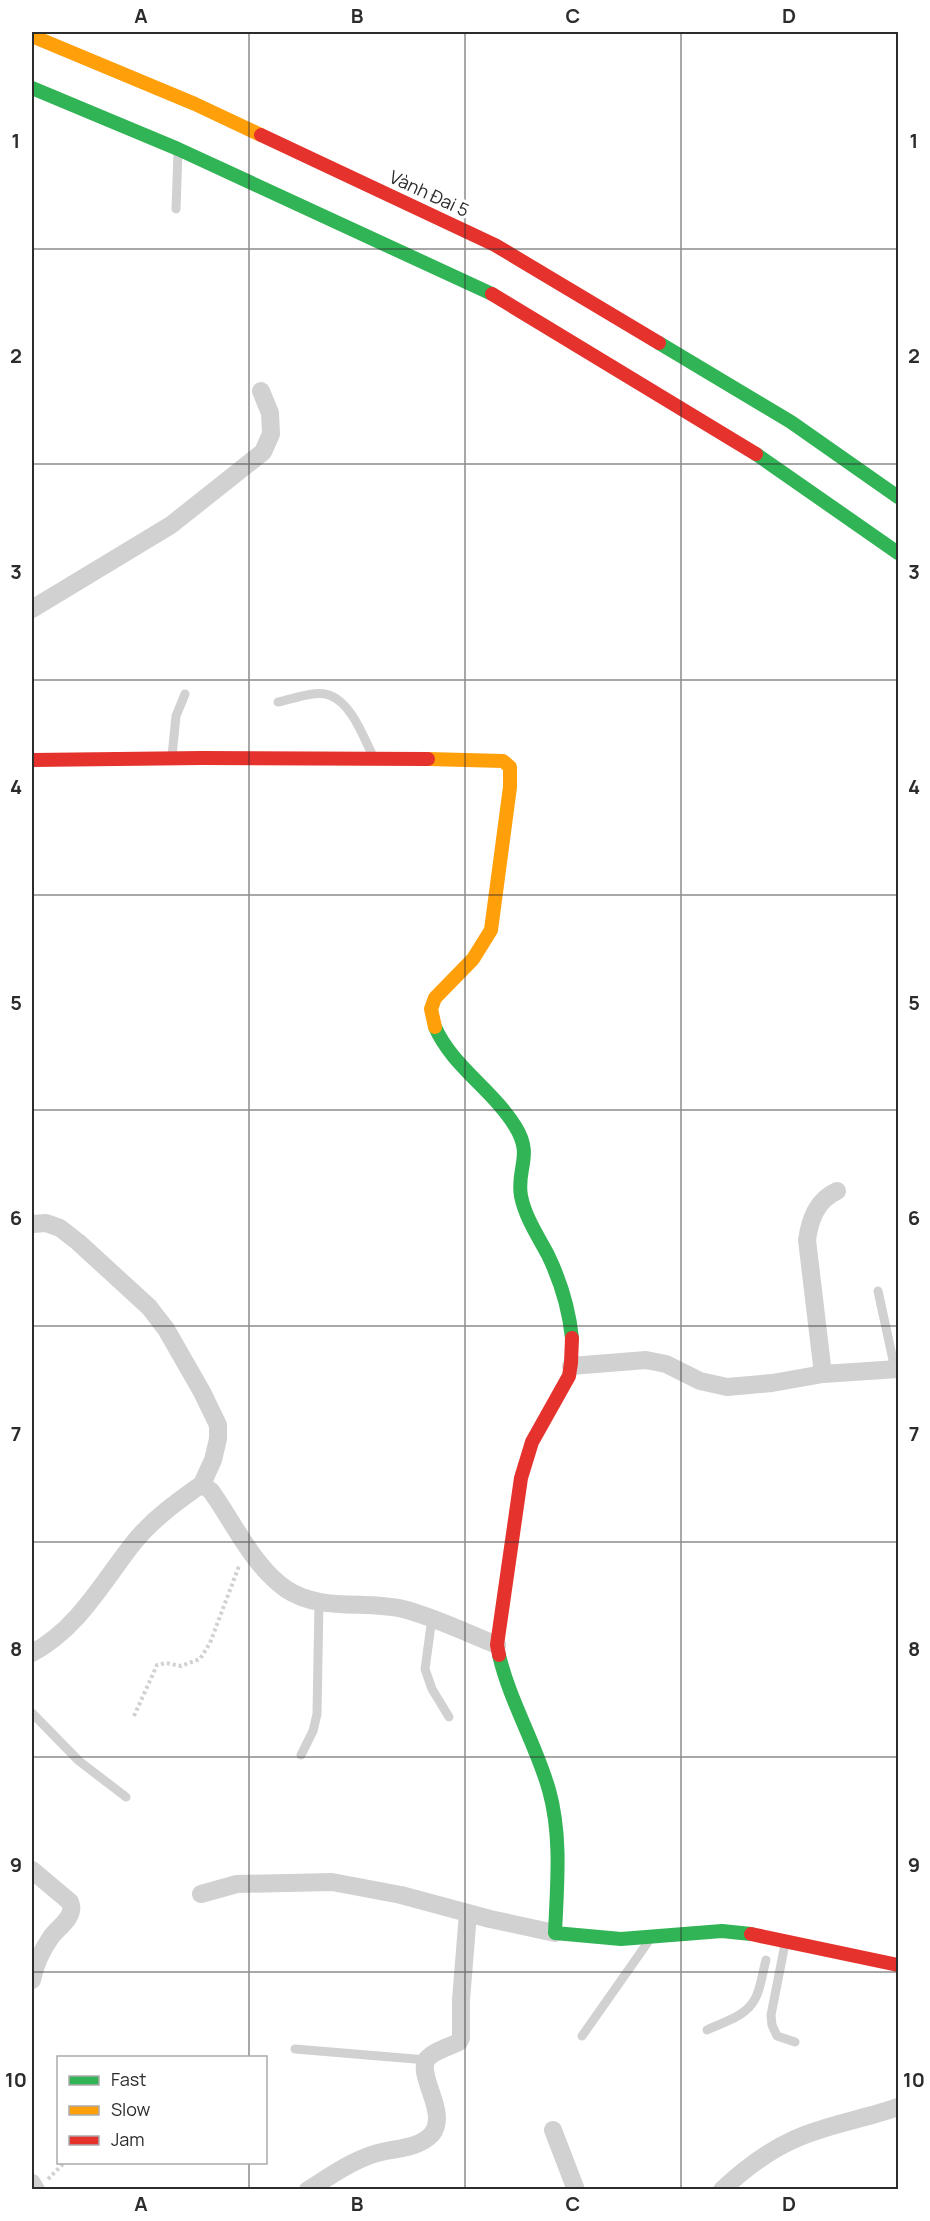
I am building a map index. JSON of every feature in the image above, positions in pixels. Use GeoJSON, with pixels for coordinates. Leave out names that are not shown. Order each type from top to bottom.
{"type":"FeatureCollection","features":[{"type":"Feature","properties":{"kind":"street","name":"Vành Đai 5"},"geometry":{"type":"LineString","coordinates":[[32,36],[195,104],[495,245],[791,422],[898,497]]}},
{"type":"Feature","properties":{"kind":"street"},"geometry":{"type":"LineString","coordinates":[[32,88],[178,149],[490,293],[768,460],[898,553]]}},
{"type":"Feature","properties":{"kind":"street"},"geometry":{"type":"LineString","coordinates":[[32,609],[171,525],[263,452],[271,434],[270,413],[261,391]]}},
{"type":"Feature","properties":{"kind":"street"},"geometry":{"type":"LineString","coordinates":[[32,760],[172,756],[374,758],[503,761],[510,767],[511,780],[491,930],[460,974],[441,989],[430,1011],[433,1026],[443,1042],[504,1110],[521,1134],[525,1144],[520,1186],[522,1199],[554,1269],[566,1308],[571,1341],[571,1366],[564,1386],[552,1402],[532,1442],[522,1478],[497,1645],[501,1666],[513,1701],[544,1773],[556,1823],[558,1862],[555,1933]]}},
{"type":"Feature","properties":{"kind":"street"},"geometry":{"type":"LineString","coordinates":[[823,1374],[807,1240],[809,1224],[819,1205],[827,1196],[837,1191]]}},
{"type":"Feature","properties":{"kind":"street"},"geometry":{"type":"LineString","coordinates":[[32,1224],[46,1223],[60,1228],[149,1307],[166,1329],[218,1425],[218,1439],[213,1460],[202,1484],[164,1512],[136,1540],[96,1596],[70,1624],[32,1653]]}},
{"type":"Feature","properties":{"kind":"street"},"geometry":{"type":"LineString","coordinates":[[571,1366],[646,1360],[666,1364],[700,1381],[727,1387],[772,1383],[823,1374],[897,1369]]}},
{"type":"Feature","properties":{"kind":"street"},"geometry":{"type":"LineString","coordinates":[[202,1484],[211,1491],[260,1564],[285,1588],[297,1595],[319,1601],[401,1608],[432,1618],[497,1645]]}},
{"type":"Feature","properties":{"kind":"street"},"geometry":{"type":"LineString","coordinates":[[32,1870],[72,1906],[67,1919],[51,1936],[32,1980]]}},
{"type":"Feature","properties":{"kind":"street"},"geometry":{"type":"LineString","coordinates":[[201,1894],[237,1884],[332,1882],[401,1895],[555,1933],[602,1938],[652,1937],[722,1931],[771,1941],[786,1941],[898,1965]]}},
{"type":"Feature","properties":{"kind":"street"},"geometry":{"type":"LineString","coordinates":[[308,2190],[368,2156],[385,2151],[402,2150],[424,2140],[432,2133],[437,2124],[435,2103],[426,2070],[427,2060],[459,2042],[461,2038],[461,2000],[468,1913]]}},
{"type":"Feature","properties":{"kind":"street"},"geometry":{"type":"LineString","coordinates":[[722,2190],[740,2173],[764,2156],[796,2139],[898,2107]]}},
{"type":"Feature","properties":{"kind":"street"},"geometry":{"type":"LineString","coordinates":[[554,2130],[576,2190]]}},
{"type":"Feature","properties":{"kind":"street"},"geometry":{"type":"LineString","coordinates":[[32,2183],[36,2190]]}},
{"type":"Feature","properties":{"kind":"lane"},"geometry":{"type":"LineString","coordinates":[[176,209],[178,149]]}},
{"type":"Feature","properties":{"kind":"lane"},"geometry":{"type":"LineString","coordinates":[[172,756],[176,716],[185,694]]}},
{"type":"Feature","properties":{"kind":"lane"},"geometry":{"type":"LineString","coordinates":[[278,702],[314,695],[329,695],[338,700],[350,713],[374,758]]}},
{"type":"Feature","properties":{"kind":"lane"},"geometry":{"type":"LineString","coordinates":[[878,1291],[897,1369]]}},
{"type":"Feature","properties":{"kind":"lane"},"geometry":{"type":"LineString","coordinates":[[301,1755],[313,1731],[317,1714],[319,1601]]}},
{"type":"Feature","properties":{"kind":"lane"},"geometry":{"type":"LineString","coordinates":[[432,1618],[425,1669],[432,1689],[449,1717]]}},
{"type":"Feature","properties":{"kind":"lane"},"geometry":{"type":"LineString","coordinates":[[32,1713],[79,1761],[126,1797]]}},
{"type":"Feature","properties":{"kind":"lane"},"geometry":{"type":"LineString","coordinates":[[582,2036],[652,1937]]}},
{"type":"Feature","properties":{"kind":"lane"},"geometry":{"type":"LineString","coordinates":[[786,1941],[771,2015],[777,2036],[795,2042]]}},
{"type":"Feature","properties":{"kind":"lane"},"geometry":{"type":"LineString","coordinates":[[707,2030],[743,2012],[750,2006],[755,2000],[766,1960]]}},
{"type":"Feature","properties":{"kind":"lane"},"geometry":{"type":"LineString","coordinates":[[295,2049],[427,2060]]}},
{"type":"Feature","properties":{"kind":"path"},"geometry":{"type":"LineString","coordinates":[[134,1716],[157,1665],[166,1663],[181,1666],[200,1659],[210,1643],[248,1546]]}},
{"type":"Feature","properties":{"kind":"traffic: fast"},"geometry":{"type":"LineString","coordinates":[[32,88],[178,149],[492,294]]}},
{"type":"Feature","properties":{"kind":"traffic: fast"},"geometry":{"type":"LineString","coordinates":[[659,343],[791,422],[898,497]]}},
{"type":"Feature","properties":{"kind":"traffic: fast"},"geometry":{"type":"LineString","coordinates":[[756,454],[898,553]]}},
{"type":"Feature","properties":{"kind":"traffic: fast"},"geometry":{"type":"LineString","coordinates":[[435,1027],[452,1054],[496,1101],[521,1136],[524,1154],[520,1186],[523,1204],[556,1274],[566,1306],[572,1338]]}},
{"type":"Feature","properties":{"kind":"traffic: fast"},"geometry":{"type":"LineString","coordinates":[[499,1655],[510,1689],[544,1773],[553,1807],[558,1861],[555,1933],[621,1939],[722,1931],[751,1934]]}},
{"type":"Feature","properties":{"kind":"traffic: slow"},"geometry":{"type":"LineString","coordinates":[[32,36],[195,104],[261,135]]}},
{"type":"Feature","properties":{"kind":"traffic: slow"},"geometry":{"type":"LineString","coordinates":[[428,759],[503,761],[510,767],[510,787],[491,930],[473,959],[435,998],[431,1009],[435,1027]]}},
{"type":"Feature","properties":{"kind":"traffic: jam"},"geometry":{"type":"LineString","coordinates":[[261,135],[495,245],[659,343]]}},
{"type":"Feature","properties":{"kind":"traffic: jam"},"geometry":{"type":"LineString","coordinates":[[492,294],[756,454]]}},
{"type":"Feature","properties":{"kind":"traffic: jam"},"geometry":{"type":"LineString","coordinates":[[32,760],[428,759]]}},
{"type":"Feature","properties":{"kind":"traffic: jam"},"geometry":{"type":"LineString","coordinates":[[499,1655],[497,1645],[521,1478],[532,1442],[569,1376],[572,1338]]}},
{"type":"Feature","properties":{"kind":"traffic: jam"},"geometry":{"type":"LineString","coordinates":[[751,1934],[898,1965]]}}]}
